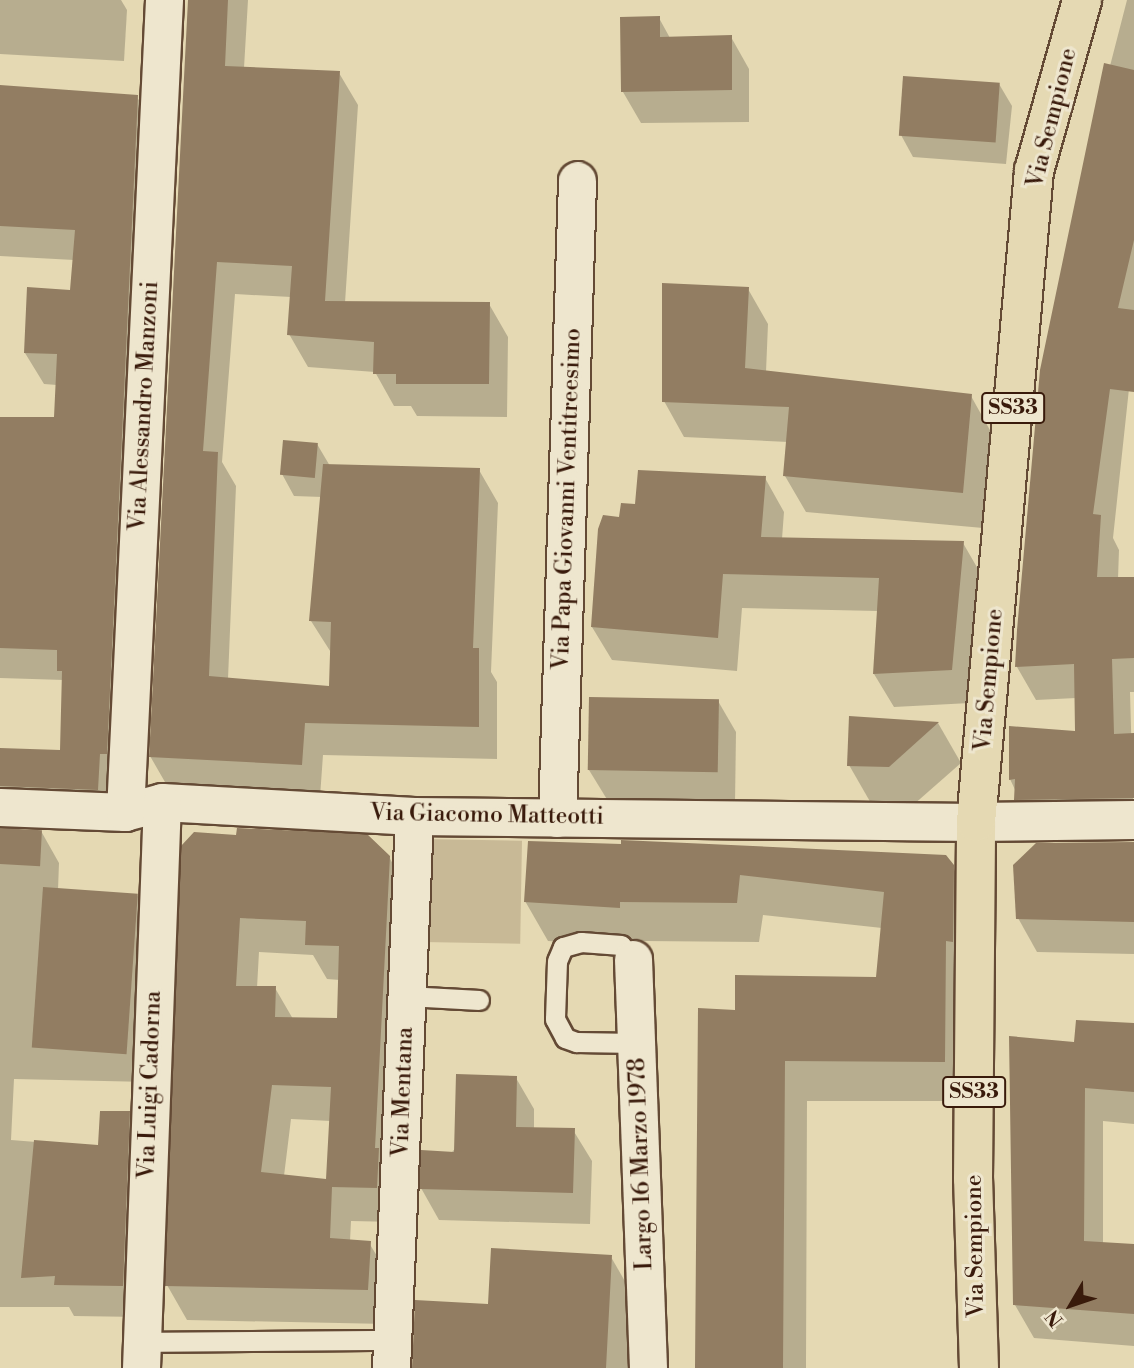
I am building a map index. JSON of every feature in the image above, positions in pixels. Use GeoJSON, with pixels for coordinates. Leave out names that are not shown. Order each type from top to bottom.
{"type":"FeatureCollection","features":[{"type":"Feature","properties":{"kind":"main road","name":"Via Sempione"},"geometry":{"type":"LineString","coordinates":[[979,1368],[973,1179],[976,822],[1034,171],[1082,0]]}},
{"type":"Feature","properties":{"kind":"street","name":"Via Alessandro Manzoni"},"geometry":{"type":"LineString","coordinates":[[125,812],[164,0]]}},
{"type":"Feature","properties":{"kind":"street","name":"Via Papa Giovanni Ventitreesimo"},"geometry":{"type":"LineString","coordinates":[[557,818],[577,180]]}},
{"type":"Feature","properties":{"kind":"street","name":"Via Giacomo Matteotti"},"geometry":{"type":"LineString","coordinates":[[0,807],[125,812],[162,802],[414,816],[976,822]]}},
{"type":"Feature","properties":{"kind":"street","name":"Via Luigi Cadorna"},"geometry":{"type":"LineString","coordinates":[[140,1355],[162,802]]}},
{"type":"Feature","properties":{"kind":"street","name":"Via Mentana"},"geometry":{"type":"LineString","coordinates":[[392,1354],[414,816]]}},
{"type":"Feature","properties":{"kind":"street"},"geometry":{"type":"LineString","coordinates":[[976,822],[1134,820]]}},
{"type":"Feature","properties":{"kind":"street","name":"Largo 16 Marzo 1978"},"geometry":{"type":"LineString","coordinates":[[633,959],[648,1368]]}},
{"type":"Feature","properties":{"kind":"lane"},"geometry":{"type":"LineString","coordinates":[[633,959],[621,945],[581,942],[563,947],[557,961],[555,1019],[565,1038],[576,1042],[636,1043]]}},
{"type":"Feature","properties":{"kind":"lane"},"geometry":{"type":"LineString","coordinates":[[407,996],[479,1000]]}},
{"type":"Feature","properties":{"kind":"lane"},"geometry":{"type":"LineString","coordinates":[[140,1355],[392,1354]]}},
{"type":"Feature","properties":{"kind":"shaded area"},"geometry":{"type":"Polygon","coordinates":[[[424,839],[522,841],[520,944],[422,942],[424,839]]]}},
{"type":"Feature","properties":{"kind":"building"},"geometry":{"type":"Polygon","coordinates":[[[188,0],[228,0],[225,66],[340,71],[325,301],[490,302],[489,384],[396,384],[396,374],[373,374],[374,342],[287,335],[292,266],[217,262],[203,451],[218,452],[209,676],[329,686],[331,622],[309,621],[323,464],[480,468],[473,648],[479,648],[479,727],[305,723],[302,765],[149,757],[188,0]]]}},
{"type":"Feature","properties":{"kind":"building"},"geometry":{"type":"Polygon","coordinates":[[[660,16],[660,37],[732,35],[732,90],[621,92],[620,17],[660,16]]]}},
{"type":"Feature","properties":{"kind":"building"},"geometry":{"type":"Polygon","coordinates":[[[1104,63],[1134,70],[1134,240],[1118,308],[1134,310],[1134,392],[1110,389],[1093,514],[1101,515],[1097,577],[1134,577],[1134,658],[1112,659],[1114,734],[1134,733],[1134,798],[1014,800],[1015,779],[1009,780],[1009,726],[1075,731],[1074,664],[1015,667],[1040,370],[1104,63]]]}},
{"type":"Feature","properties":{"kind":"building"},"geometry":{"type":"Polygon","coordinates":[[[903,76],[1000,83],[996,143],[899,136],[903,76]]]}},
{"type":"Feature","properties":{"kind":"building"},"geometry":{"type":"Polygon","coordinates":[[[0,85],[138,95],[107,754],[100,754],[98,790],[0,786],[0,748],[60,750],[62,671],[57,671],[57,650],[0,648],[0,417],[54,417],[57,354],[24,353],[27,287],[70,290],[75,230],[0,226],[0,85]]]}},
{"type":"Feature","properties":{"kind":"building"},"geometry":{"type":"Polygon","coordinates":[[[662,283],[749,287],[745,368],[972,394],[963,493],[783,476],[789,407],[662,402],[662,283]]]}},
{"type":"Feature","properties":{"kind":"building"},"geometry":{"type":"Polygon","coordinates":[[[283,440],[318,443],[315,478],[280,475],[283,440]]]}},
{"type":"Feature","properties":{"kind":"building"},"geometry":{"type":"Polygon","coordinates":[[[638,470],[766,476],[761,537],[964,541],[952,670],[873,674],[879,578],[723,574],[718,638],[591,627],[598,529],[603,515],[619,517],[621,503],[635,504],[638,470]]]}},
{"type":"Feature","properties":{"kind":"building"},"geometry":{"type":"Polygon","coordinates":[[[589,697],[719,699],[718,772],[588,770],[589,697]]]}},
{"type":"Feature","properties":{"kind":"building"},"geometry":{"type":"Polygon","coordinates":[[[849,716],[939,722],[889,767],[847,766],[849,716]]]}},
{"type":"Feature","properties":{"kind":"building"},"geometry":{"type":"Polygon","coordinates":[[[0,828],[42,830],[40,866],[0,864],[0,828]]]}},
{"type":"Feature","properties":{"kind":"building"},"geometry":{"type":"Polygon","coordinates":[[[237,828],[367,834],[390,856],[375,1148],[379,1148],[377,1188],[332,1187],[330,1238],[371,1241],[368,1290],[165,1286],[181,846],[194,832],[236,835],[237,828]],[[240,918],[236,986],[276,986],[275,1017],[337,1018],[339,946],[305,945],[306,921],[240,918]],[[272,1085],[261,1172],[326,1179],[331,1087],[272,1085]]]}},
{"type":"Feature","properties":{"kind":"building"},"geometry":{"type":"Polygon","coordinates":[[[621,840],[946,855],[954,865],[953,942],[946,941],[945,1062],[785,1061],[783,1368],[695,1368],[698,1008],[735,1010],[735,975],[876,977],[884,892],[740,875],[737,903],[620,902],[620,908],[524,902],[528,841],[621,844],[621,840]]]}},
{"type":"Feature","properties":{"kind":"building"},"geometry":{"type":"Polygon","coordinates":[[[1134,842],[1134,922],[1016,919],[1013,865],[1036,843],[1134,842]]]}},
{"type":"Feature","properties":{"kind":"building"},"geometry":{"type":"Polygon","coordinates":[[[43,887],[138,894],[127,1054],[32,1048],[43,887]]]}},
{"type":"Feature","properties":{"kind":"building"},"geometry":{"type":"Polygon","coordinates":[[[1076,1020],[1134,1023],[1134,1092],[1085,1088],[1084,1241],[1134,1244],[1134,1314],[1013,1305],[1009,1036],[1074,1042],[1076,1020]]]}},
{"type":"Feature","properties":{"kind":"building"},"geometry":{"type":"Polygon","coordinates":[[[456,1074],[517,1076],[516,1127],[575,1128],[573,1193],[419,1189],[421,1150],[454,1152],[456,1074]]]}},
{"type":"Feature","properties":{"kind":"building"},"geometry":{"type":"Polygon","coordinates":[[[100,1111],[130,1111],[123,1286],[54,1285],[55,1276],[21,1278],[34,1140],[98,1145],[100,1111]]]}},
{"type":"Feature","properties":{"kind":"building"},"geometry":{"type":"Polygon","coordinates":[[[491,1248],[612,1255],[606,1368],[412,1368],[415,1300],[488,1304],[491,1248]]]}}]}
